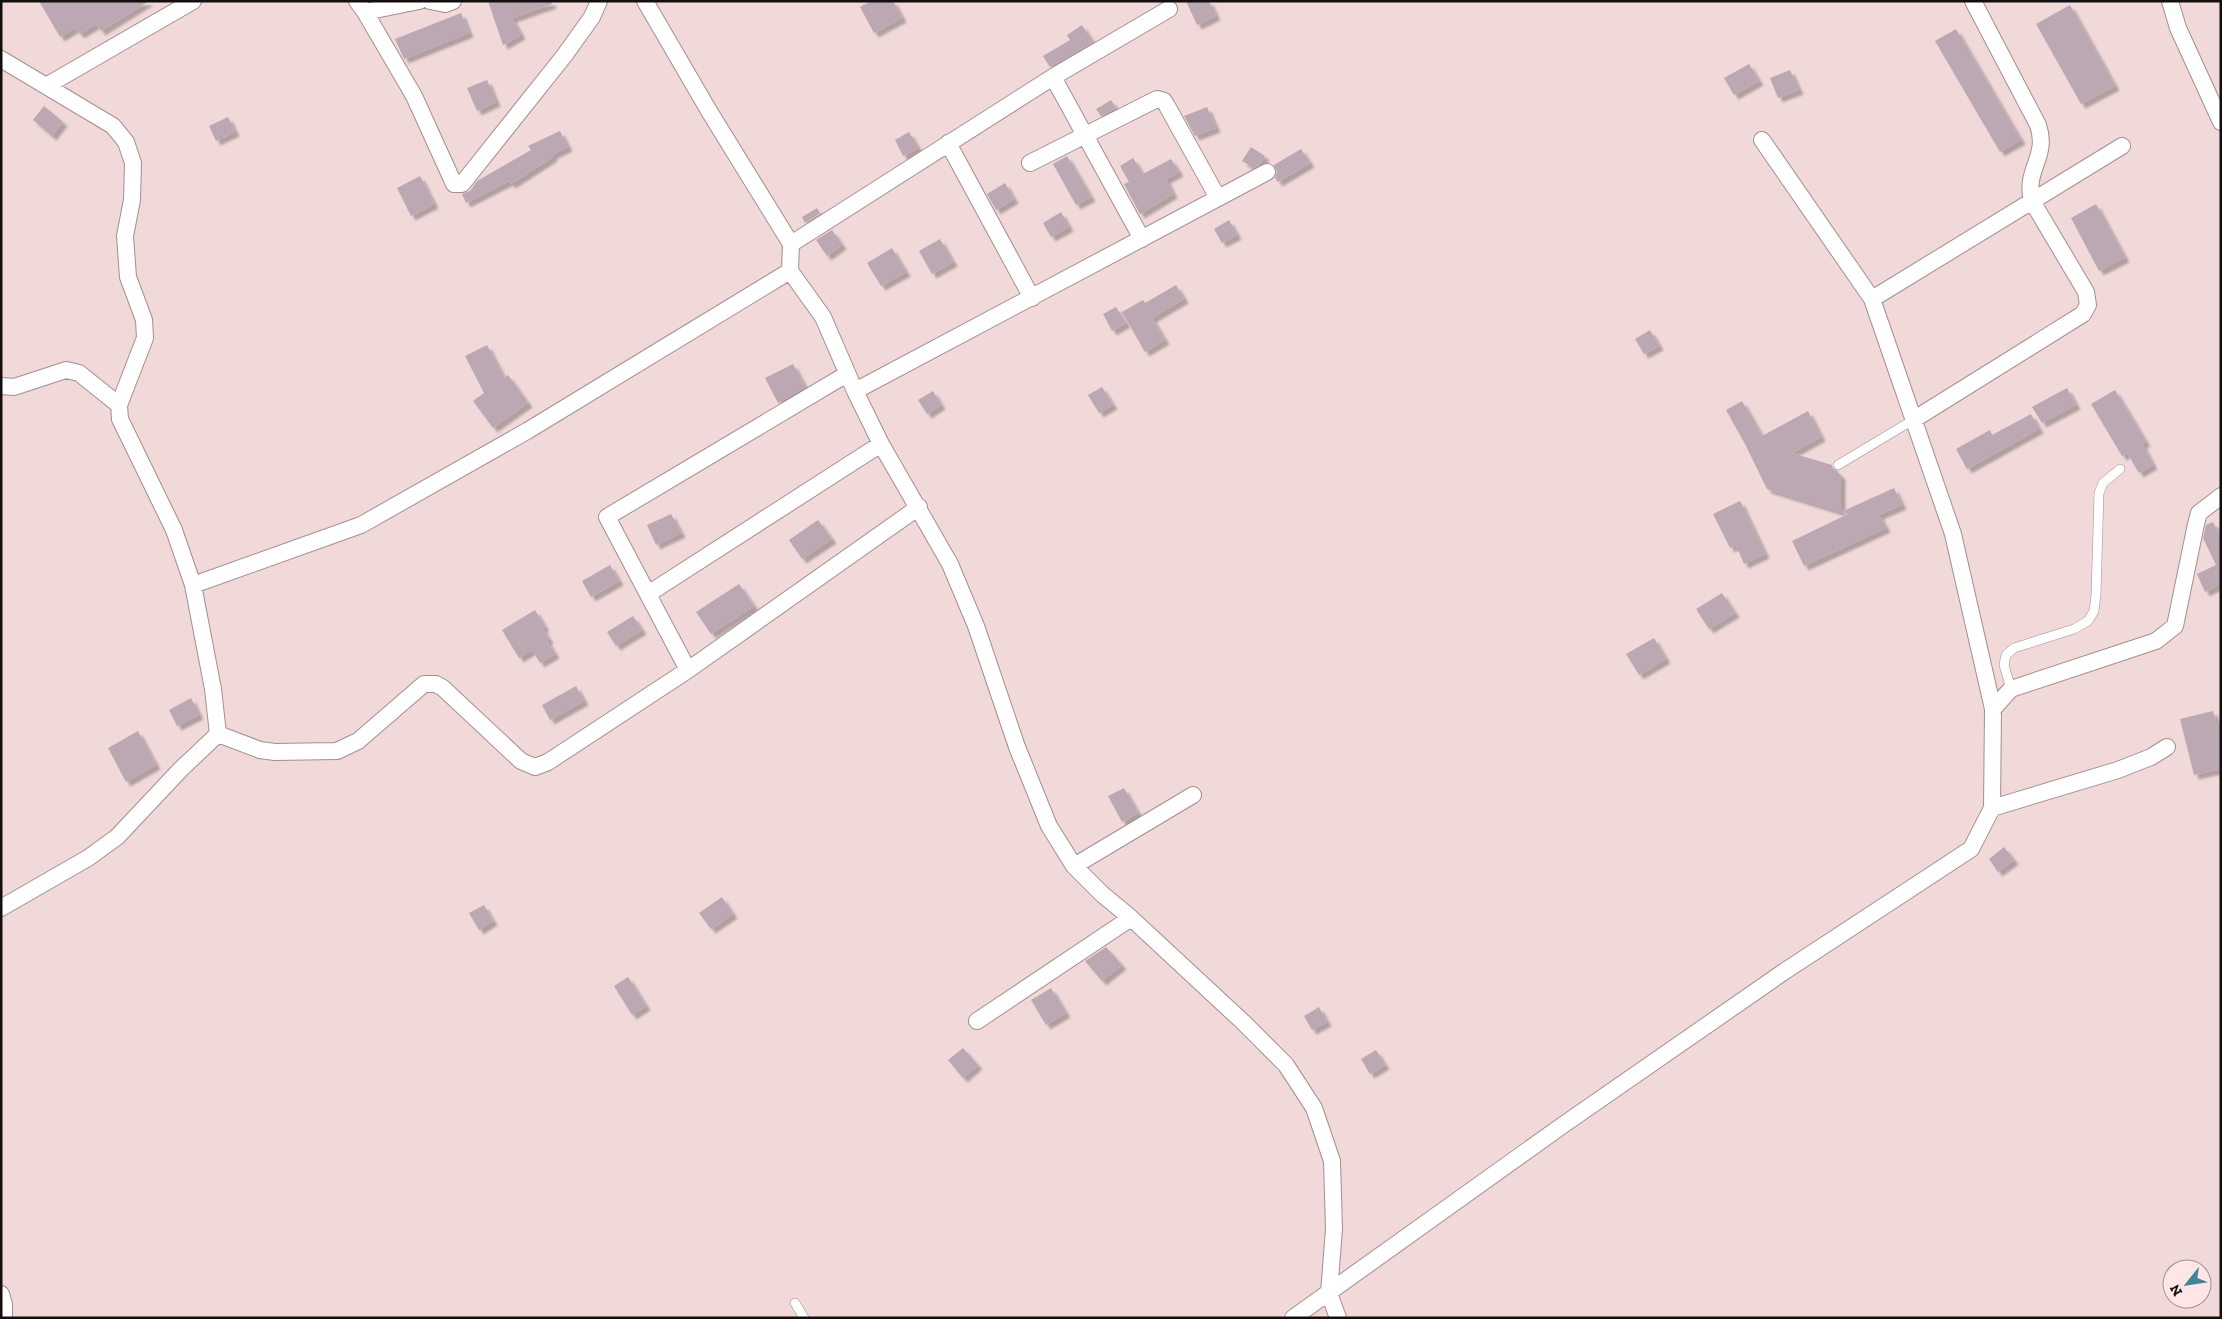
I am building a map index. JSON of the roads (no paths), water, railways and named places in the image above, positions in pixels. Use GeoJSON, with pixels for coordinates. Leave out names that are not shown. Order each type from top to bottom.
{"type":"FeatureCollection","features":[{"type":"Feature","properties":{"kind":"street"},"geometry":{"type":"LineString","coordinates":[[46,86],[193,1]]}},
{"type":"Feature","properties":{"kind":"street"},"geometry":{"type":"LineString","coordinates":[[419,1],[361,7],[406,82],[454,184],[458,185],[462,184],[564,56],[592,18],[598,1]]}},
{"type":"Feature","properties":{"kind":"street"},"geometry":{"type":"LineString","coordinates":[[430,1],[445,4],[453,1]]}},
{"type":"Feature","properties":{"kind":"street"},"geometry":{"type":"LineString","coordinates":[[644,1],[708,111],[791,244],[790,271],[823,317],[854,391],[881,444],[950,564],[976,626],[1017,747],[1049,826],[1074,866],[1102,894],[1131,918],[1243,1022],[1286,1065],[1314,1108],[1332,1161],[1334,1229],[1329,1293],[1338,1318]]}},
{"type":"Feature","properties":{"kind":"street"},"geometry":{"type":"LineString","coordinates":[[1913,420],[2083,314],[2088,305],[2086,292],[2032,201],[2028,188],[2042,146],[2042,136],[2038,125],[1973,1]]}},
{"type":"Feature","properties":{"kind":"street"},"geometry":{"type":"LineString","coordinates":[[2170,1],[2178,28],[2221,122]]}},
{"type":"Feature","properties":{"kind":"street"},"geometry":{"type":"LineString","coordinates":[[791,244],[1053,77],[1169,9]]}},
{"type":"Feature","properties":{"kind":"street"},"geometry":{"type":"LineString","coordinates":[[1,59],[113,126],[126,142],[133,163],[132,200],[126,244],[128,277],[144,320],[145,338],[119,405],[120,419],[174,530],[193,585],[213,689],[218,734]]}},
{"type":"Feature","properties":{"kind":"street"},"geometry":{"type":"LineString","coordinates":[[1053,77],[1142,239]]}},
{"type":"Feature","properties":{"kind":"street"},"geometry":{"type":"LineString","coordinates":[[1030,163],[1157,99],[1164,101],[1218,198]]}},
{"type":"Feature","properties":{"kind":"street"},"geometry":{"type":"LineString","coordinates":[[1293,1318],[1563,1125],[1785,972],[1971,849],[1992,808],[1993,709],[1952,534],[1872,299],[1762,140]]}},
{"type":"Feature","properties":{"kind":"street"},"geometry":{"type":"LineString","coordinates":[[948,143],[1032,298]]}},
{"type":"Feature","properties":{"kind":"street"},"geometry":{"type":"LineString","coordinates":[[1872,299],[2122,146]]}},
{"type":"Feature","properties":{"kind":"street"},"geometry":{"type":"LineString","coordinates":[[854,391],[1268,172]]}},
{"type":"Feature","properties":{"kind":"street"},"geometry":{"type":"LineString","coordinates":[[193,585],[362,525],[527,431],[790,271]]}},
{"type":"Feature","properties":{"kind":"street"},"geometry":{"type":"LineString","coordinates":[[1,386],[14,387],[66,370],[79,373],[119,405]]}},
{"type":"Feature","properties":{"kind":"street"},"geometry":{"type":"LineString","coordinates":[[688,670],[607,517],[847,374]]}},
{"type":"Feature","properties":{"kind":"street"},"geometry":{"type":"LineString","coordinates":[[648,594],[881,444]]}},
{"type":"Feature","properties":{"kind":"street"},"geometry":{"type":"LineString","coordinates":[[1993,709],[2011,689],[2156,641],[2175,626],[2196,524],[2200,513],[2221,496]]}},
{"type":"Feature","properties":{"kind":"street"},"geometry":{"type":"LineString","coordinates":[[218,734],[260,750],[275,752],[337,751],[358,741],[424,684],[436,684],[443,688],[521,762],[535,767],[548,762],[688,670],[918,507]]}},
{"type":"Feature","properties":{"kind":"street"},"geometry":{"type":"LineString","coordinates":[[1,908],[88,858],[117,837],[181,769],[218,734]]}},
{"type":"Feature","properties":{"kind":"street"},"geometry":{"type":"LineString","coordinates":[[1992,808],[2118,770],[2151,757],[2167,747]]}},
{"type":"Feature","properties":{"kind":"street"},"geometry":{"type":"LineString","coordinates":[[1074,866],[1193,795]]}},
{"type":"Feature","properties":{"kind":"street"},"geometry":{"type":"LineString","coordinates":[[977,1021],[1131,918]]}},
{"type":"Feature","properties":{"kind":"street"},"geometry":{"type":"LineString","coordinates":[[1,1294],[4,1304],[4,1318]]}},
{"type":"Feature","properties":{"kind":"lane"},"geometry":{"type":"LineString","coordinates":[[1838,465],[1913,420]]}},
{"type":"Feature","properties":{"kind":"lane"},"geometry":{"type":"LineString","coordinates":[[2011,689],[2004,664],[2006,656],[2014,648],[2074,629],[2088,621],[2094,611],[2099,493],[2104,482],[2120,469]]}},
{"type":"Feature","properties":{"kind":"lane"},"geometry":{"type":"LineString","coordinates":[[795,1304],[804,1318]]}}]}
